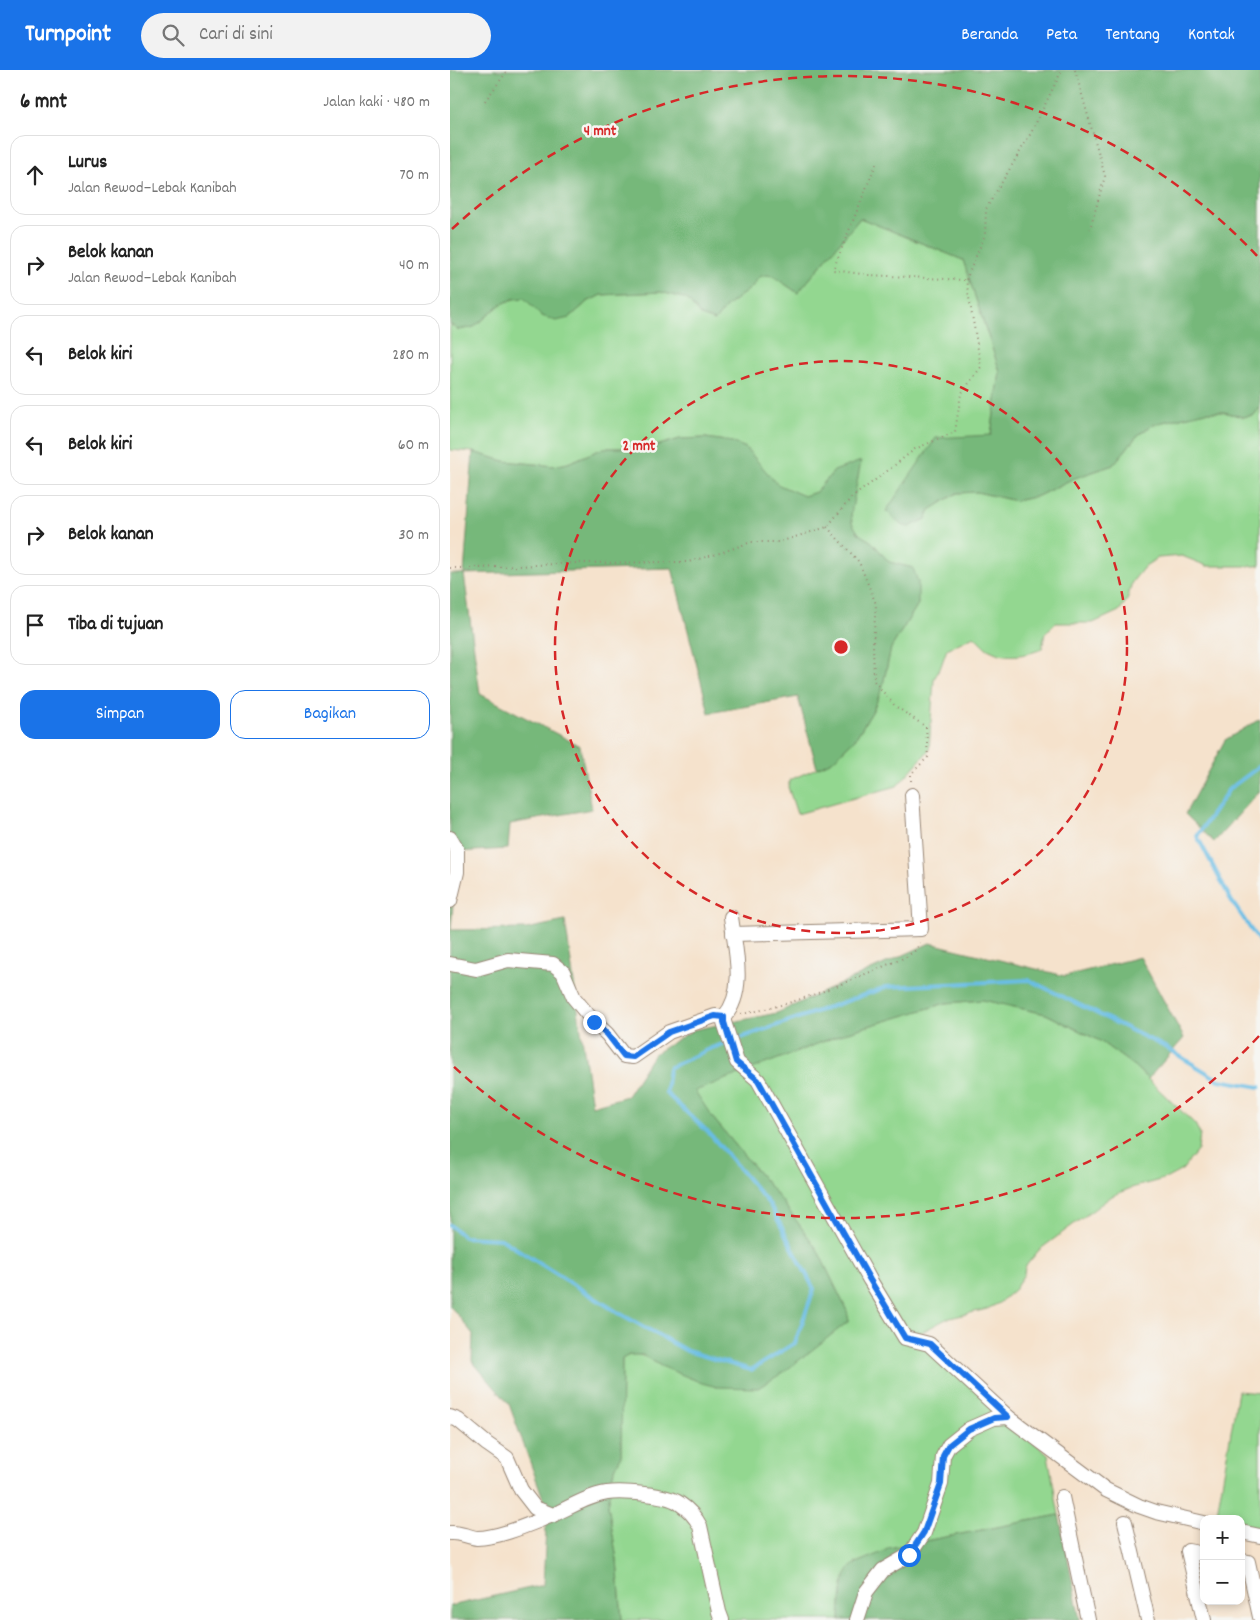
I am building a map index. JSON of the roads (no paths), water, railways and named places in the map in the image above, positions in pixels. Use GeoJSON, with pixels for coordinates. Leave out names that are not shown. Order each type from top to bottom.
{"type":"FeatureCollection","features":[{"type":"Feature","properties":{"kind":"street"},"geometry":{"type":"LineString","coordinates":[[733,934],[921,929],[912,795]]}},
{"type":"Feature","properties":{"kind":"street"},"geometry":{"type":"LineString","coordinates":[[450,838],[457,850],[457,872],[450,901]]}},
{"type":"Feature","properties":{"kind":"street"},"geometry":{"type":"LineString","coordinates":[[731,917],[738,965],[735,998],[724,1020],[736,1062],[758,1080],[870,1280],[905,1338],[930,1344],[1008,1417],[1106,1490],[1148,1509],[1200,1522]]}},
{"type":"Feature","properties":{"kind":"street"},"geometry":{"type":"LineString","coordinates":[[450,964],[476,969],[508,960],[553,964],[563,972],[574,998],[624,1056],[633,1057],[669,1032],[715,1016],[724,1020]]}},
{"type":"Feature","properties":{"kind":"street"},"geometry":{"type":"LineString","coordinates":[[450,1417],[458,1420],[487,1444],[508,1458],[521,1490],[536,1508],[553,1515]]}},
{"type":"Feature","properties":{"kind":"street"},"geometry":{"type":"LineString","coordinates":[[858,1620],[866,1592],[883,1570],[909,1555],[924,1532],[941,1484],[943,1456],[949,1445],[969,1429],[994,1418],[1008,1417]]}},
{"type":"Feature","properties":{"kind":"street"},"geometry":{"type":"LineString","coordinates":[[450,1533],[456,1532],[476,1538],[508,1532],[553,1515],[592,1497],[607,1493],[633,1493],[678,1502],[694,1516],[700,1526],[718,1612],[722,1620]]}},
{"type":"Feature","properties":{"kind":"street"},"geometry":{"type":"LineString","coordinates":[[1062,1497],[1088,1620]]}},
{"type":"Feature","properties":{"kind":"street"},"geometry":{"type":"LineString","coordinates":[[1125,1522],[1148,1620]]}},
{"type":"Feature","properties":{"kind":"street"},"geometry":{"type":"LineString","coordinates":[[1245,1533],[1260,1536]]}},
{"type":"Feature","properties":{"kind":"street"},"geometry":{"type":"LineString","coordinates":[[1200,1553],[1188,1551],[1204,1620]]}},
{"type":"Feature","properties":{"kind":"street"},"geometry":{"type":"LineString","coordinates":[[1245,1562],[1248,1562],[1260,1617]]}},
{"type":"Feature","properties":{"kind":"waterway"},"geometry":{"type":"LineString","coordinates":[[1260,766],[1229,789],[1197,836],[1231,900],[1260,943]]}},
{"type":"Feature","properties":{"kind":"waterway"},"geometry":{"type":"LineString","coordinates":[[450,1225],[464,1237],[501,1239],[617,1312],[687,1351],[751,1370],[795,1343],[814,1289],[770,1205],[709,1133],[666,1093],[669,1068],[709,1049],[887,987],[1029,980],[1163,1046],[1219,1080],[1260,1087]]}}]}
